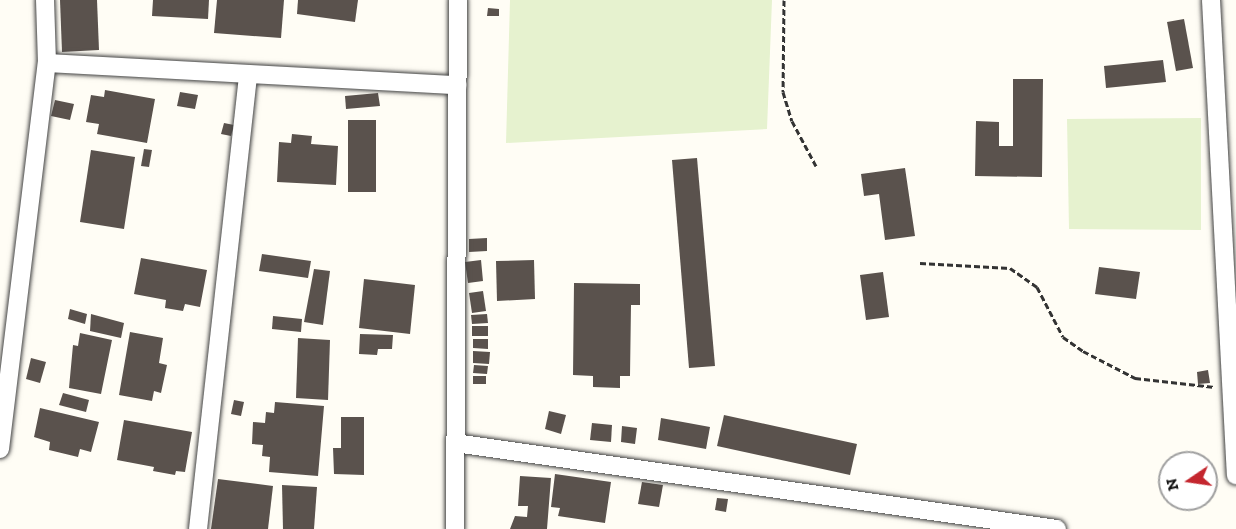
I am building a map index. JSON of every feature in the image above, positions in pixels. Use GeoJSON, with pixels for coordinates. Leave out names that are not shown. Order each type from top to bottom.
{"type":"FeatureCollection","features":[{"type":"Feature","properties":{"kind":"street"},"geometry":{"type":"LineString","coordinates":[[0,449],[8,318],[47,63],[45,0]]}},
{"type":"Feature","properties":{"kind":"street"},"geometry":{"type":"LineString","coordinates":[[455,529],[458,0]]}},
{"type":"Feature","properties":{"kind":"street"},"geometry":{"type":"LineString","coordinates":[[1211,0],[1232,358],[1231,388],[1236,476]]}},
{"type":"Feature","properties":{"kind":"street"},"geometry":{"type":"LineString","coordinates":[[47,63],[457,85]]}},
{"type":"Feature","properties":{"kind":"street"},"geometry":{"type":"LineString","coordinates":[[198,529],[248,75]]}},
{"type":"Feature","properties":{"kind":"street"},"geometry":{"type":"LineString","coordinates":[[455,443],[1057,529]]}},
{"type":"Feature","properties":{"kind":"path"},"geometry":{"type":"LineString","coordinates":[[784,0],[783,92],[792,121],[816,166]]}},
{"type":"Feature","properties":{"kind":"path"},"geometry":{"type":"LineString","coordinates":[[920,263],[1010,268],[1037,287],[1062,337],[1083,351],[1135,378],[1231,388]]}},
{"type":"Feature","properties":{"kind":"green space"},"geometry":{"type":"Polygon","coordinates":[[[510,0],[772,0],[767,129],[506,143],[510,0]]]}},
{"type":"Feature","properties":{"kind":"green space"},"geometry":{"type":"Polygon","coordinates":[[[1201,118],[1201,230],[1069,229],[1067,119],[1201,118]]]}},
{"type":"Feature","properties":{"kind":"building"},"geometry":{"type":"Polygon","coordinates":[[[60,0],[97,0],[99,50],[62,52],[60,0]]]}},
{"type":"Feature","properties":{"kind":"building"},"geometry":{"type":"Polygon","coordinates":[[[153,0],[209,0],[208,19],[152,16],[153,0]]]}},
{"type":"Feature","properties":{"kind":"building"},"geometry":{"type":"Polygon","coordinates":[[[217,0],[284,0],[281,38],[214,33],[217,0]]]}},
{"type":"Feature","properties":{"kind":"building"},"geometry":{"type":"Polygon","coordinates":[[[298,0],[358,0],[355,22],[297,14],[298,0]]]}},
{"type":"Feature","properties":{"kind":"building"},"geometry":{"type":"Polygon","coordinates":[[[488,8],[499,9],[499,16],[487,16],[488,8]]]}},
{"type":"Feature","properties":{"kind":"building"},"geometry":{"type":"Polygon","coordinates":[[[1184,19],[1193,68],[1176,71],[1167,22],[1184,19]]]}},
{"type":"Feature","properties":{"kind":"building"},"geometry":{"type":"Polygon","coordinates":[[[1163,60],[1166,82],[1106,88],[1104,66],[1163,60]]]}},
{"type":"Feature","properties":{"kind":"building"},"geometry":{"type":"Polygon","coordinates":[[[1013,79],[1043,79],[1042,177],[975,176],[976,121],[999,122],[999,146],[1013,146],[1013,79]]]}},
{"type":"Feature","properties":{"kind":"building"},"geometry":{"type":"Polygon","coordinates":[[[105,90],[155,99],[147,143],[97,134],[99,124],[86,122],[91,95],[104,97],[105,90]]]}},
{"type":"Feature","properties":{"kind":"building"},"geometry":{"type":"Polygon","coordinates":[[[180,92],[198,95],[195,109],[177,106],[180,92]]]}},
{"type":"Feature","properties":{"kind":"building"},"geometry":{"type":"Polygon","coordinates":[[[378,93],[380,106],[346,109],[345,96],[378,93]]]}},
{"type":"Feature","properties":{"kind":"building"},"geometry":{"type":"Polygon","coordinates":[[[55,100],[74,104],[70,120],[51,116],[55,100]]]}},
{"type":"Feature","properties":{"kind":"building"},"geometry":{"type":"Polygon","coordinates":[[[348,120],[376,120],[376,192],[348,192],[348,120]]]}},
{"type":"Feature","properties":{"kind":"building"},"geometry":{"type":"Polygon","coordinates":[[[224,123],[234,125],[231,136],[221,134],[224,123]]]}},
{"type":"Feature","properties":{"kind":"building"},"geometry":{"type":"Polygon","coordinates":[[[292,134],[312,136],[311,144],[338,146],[336,185],[277,182],[279,142],[291,143],[292,134]]]}},
{"type":"Feature","properties":{"kind":"building"},"geometry":{"type":"Polygon","coordinates":[[[144,149],[152,150],[149,167],[141,166],[144,149]]]}},
{"type":"Feature","properties":{"kind":"building"},"geometry":{"type":"Polygon","coordinates":[[[91,150],[135,157],[124,229],[80,222],[91,150]]]}},
{"type":"Feature","properties":{"kind":"building"},"geometry":{"type":"Polygon","coordinates":[[[697,158],[715,366],[689,368],[672,160],[697,158]]]}},
{"type":"Feature","properties":{"kind":"building"},"geometry":{"type":"Polygon","coordinates":[[[905,168],[915,236],[885,240],[879,194],[864,196],[861,174],[905,168]]]}},
{"type":"Feature","properties":{"kind":"building"},"geometry":{"type":"Polygon","coordinates":[[[487,238],[487,251],[469,252],[469,239],[487,238]]]}},
{"type":"Feature","properties":{"kind":"building"},"geometry":{"type":"Polygon","coordinates":[[[262,254],[311,261],[308,278],[259,271],[262,254]]]}},
{"type":"Feature","properties":{"kind":"building"},"geometry":{"type":"Polygon","coordinates":[[[141,258],[207,270],[200,307],[185,304],[183,311],[165,308],[166,300],[134,294],[141,258]]]}},
{"type":"Feature","properties":{"kind":"building"},"geometry":{"type":"Polygon","coordinates":[[[481,260],[483,281],[468,283],[465,262],[481,260]]]}},
{"type":"Feature","properties":{"kind":"building"},"geometry":{"type":"Polygon","coordinates":[[[534,260],[535,299],[497,301],[496,261],[534,260]]]}},
{"type":"Feature","properties":{"kind":"building"},"geometry":{"type":"Polygon","coordinates":[[[1099,267],[1140,272],[1136,299],[1095,294],[1099,267]]]}},
{"type":"Feature","properties":{"kind":"building"},"geometry":{"type":"Polygon","coordinates":[[[314,269],[330,271],[323,325],[304,322],[314,269]]]}},
{"type":"Feature","properties":{"kind":"building"},"geometry":{"type":"Polygon","coordinates":[[[883,272],[889,317],[866,320],[860,275],[883,272]]]}},
{"type":"Feature","properties":{"kind":"building"},"geometry":{"type":"Polygon","coordinates":[[[364,279],[415,285],[410,334],[359,328],[364,279]]]}},
{"type":"Feature","properties":{"kind":"building"},"geometry":{"type":"Polygon","coordinates":[[[574,283],[640,284],[640,305],[631,305],[630,376],[620,376],[620,388],[593,387],[593,376],[573,375],[574,283]]]}},
{"type":"Feature","properties":{"kind":"building"},"geometry":{"type":"Polygon","coordinates":[[[483,291],[486,311],[472,313],[469,293],[483,291]]]}},
{"type":"Feature","properties":{"kind":"building"},"geometry":{"type":"Polygon","coordinates":[[[70,309],[87,314],[85,324],[68,319],[70,309]]]}},
{"type":"Feature","properties":{"kind":"building"},"geometry":{"type":"Polygon","coordinates":[[[91,314],[124,323],[121,338],[90,331],[91,314]]]}},
{"type":"Feature","properties":{"kind":"building"},"geometry":{"type":"Polygon","coordinates":[[[487,314],[488,323],[472,324],[471,315],[487,314]]]}},
{"type":"Feature","properties":{"kind":"building"},"geometry":{"type":"Polygon","coordinates":[[[273,316],[302,319],[301,332],[272,329],[273,316]]]}},
{"type":"Feature","properties":{"kind":"building"},"geometry":{"type":"Polygon","coordinates":[[[472,326],[488,326],[488,336],[472,336],[472,326]]]}},
{"type":"Feature","properties":{"kind":"building"},"geometry":{"type":"Polygon","coordinates":[[[130,332],[163,338],[159,363],[167,365],[161,393],[154,391],[152,401],[119,395],[130,332]]]}},
{"type":"Feature","properties":{"kind":"building"},"geometry":{"type":"Polygon","coordinates":[[[80,333],[112,340],[101,394],[69,388],[73,345],[78,346],[80,333]]]}},
{"type":"Feature","properties":{"kind":"building"},"geometry":{"type":"Polygon","coordinates":[[[360,334],[393,335],[392,349],[378,349],[377,355],[359,354],[360,334]]]}},
{"type":"Feature","properties":{"kind":"building"},"geometry":{"type":"Polygon","coordinates":[[[298,338],[330,340],[328,400],[296,398],[298,338]]]}},
{"type":"Feature","properties":{"kind":"building"},"geometry":{"type":"Polygon","coordinates":[[[473,339],[488,339],[488,349],[473,348],[473,339]]]}},
{"type":"Feature","properties":{"kind":"building"},"geometry":{"type":"Polygon","coordinates":[[[473,351],[490,352],[489,364],[473,363],[473,351]]]}},
{"type":"Feature","properties":{"kind":"building"},"geometry":{"type":"Polygon","coordinates":[[[31,358],[46,362],[40,383],[26,379],[31,358]]]}},
{"type":"Feature","properties":{"kind":"building"},"geometry":{"type":"Polygon","coordinates":[[[474,365],[488,366],[487,374],[473,373],[474,365]]]}},
{"type":"Feature","properties":{"kind":"building"},"geometry":{"type":"Polygon","coordinates":[[[1208,370],[1210,383],[1198,384],[1197,372],[1208,370]]]}},
{"type":"Feature","properties":{"kind":"building"},"geometry":{"type":"Polygon","coordinates":[[[473,376],[486,376],[486,384],[473,384],[473,376]]]}},
{"type":"Feature","properties":{"kind":"building"},"geometry":{"type":"Polygon","coordinates":[[[63,393],[89,400],[86,412],[59,405],[63,393]]]}},
{"type":"Feature","properties":{"kind":"building"},"geometry":{"type":"Polygon","coordinates":[[[234,400],[244,402],[241,416],[231,414],[234,400]]]}},
{"type":"Feature","properties":{"kind":"building"},"geometry":{"type":"Polygon","coordinates":[[[275,402],[324,406],[318,476],[269,472],[270,457],[262,456],[263,445],[252,444],[253,422],[265,423],[266,412],[274,413],[275,402]]]}},
{"type":"Feature","properties":{"kind":"building"},"geometry":{"type":"Polygon","coordinates":[[[40,408],[99,422],[91,452],[80,449],[78,457],[49,450],[50,442],[34,437],[40,408]]]}},
{"type":"Feature","properties":{"kind":"building"},"geometry":{"type":"Polygon","coordinates":[[[549,411],[566,415],[561,434],[545,429],[549,411]]]}},
{"type":"Feature","properties":{"kind":"building"},"geometry":{"type":"Polygon","coordinates":[[[724,415],[857,444],[850,475],[717,446],[724,415]]]}},
{"type":"Feature","properties":{"kind":"building"},"geometry":{"type":"Polygon","coordinates":[[[341,417],[364,417],[364,475],[334,474],[333,448],[341,448],[341,417]]]}},
{"type":"Feature","properties":{"kind":"building"},"geometry":{"type":"Polygon","coordinates":[[[661,418],[710,427],[706,449],[658,440],[661,418]]]}},
{"type":"Feature","properties":{"kind":"building"},"geometry":{"type":"Polygon","coordinates":[[[124,420],[192,432],[185,472],[176,471],[175,475],[153,471],[154,467],[117,460],[124,420]]]}},
{"type":"Feature","properties":{"kind":"building"},"geometry":{"type":"Polygon","coordinates":[[[592,423],[612,425],[611,442],[590,440],[592,423]]]}},
{"type":"Feature","properties":{"kind":"building"},"geometry":{"type":"Polygon","coordinates":[[[622,426],[637,428],[635,444],[621,442],[622,426]]]}},
{"type":"Feature","properties":{"kind":"building"},"geometry":{"type":"Polygon","coordinates":[[[555,474],[611,482],[605,523],[558,516],[560,508],[551,507],[555,474]]]}},
{"type":"Feature","properties":{"kind":"building"},"geometry":{"type":"Polygon","coordinates":[[[520,476],[551,478],[547,529],[510,529],[515,516],[527,517],[528,506],[518,506],[520,476]]]}},
{"type":"Feature","properties":{"kind":"building"},"geometry":{"type":"Polygon","coordinates":[[[218,479],[273,486],[268,529],[211,529],[218,479]]]}},
{"type":"Feature","properties":{"kind":"building"},"geometry":{"type":"Polygon","coordinates":[[[642,482],[663,485],[659,507],[638,504],[642,482]]]}},
{"type":"Feature","properties":{"kind":"building"},"geometry":{"type":"Polygon","coordinates":[[[282,485],[317,487],[314,529],[283,529],[282,485]]]}},
{"type":"Feature","properties":{"kind":"building"},"geometry":{"type":"Polygon","coordinates":[[[717,498],[728,499],[726,512],[715,510],[717,498]]]}}]}
